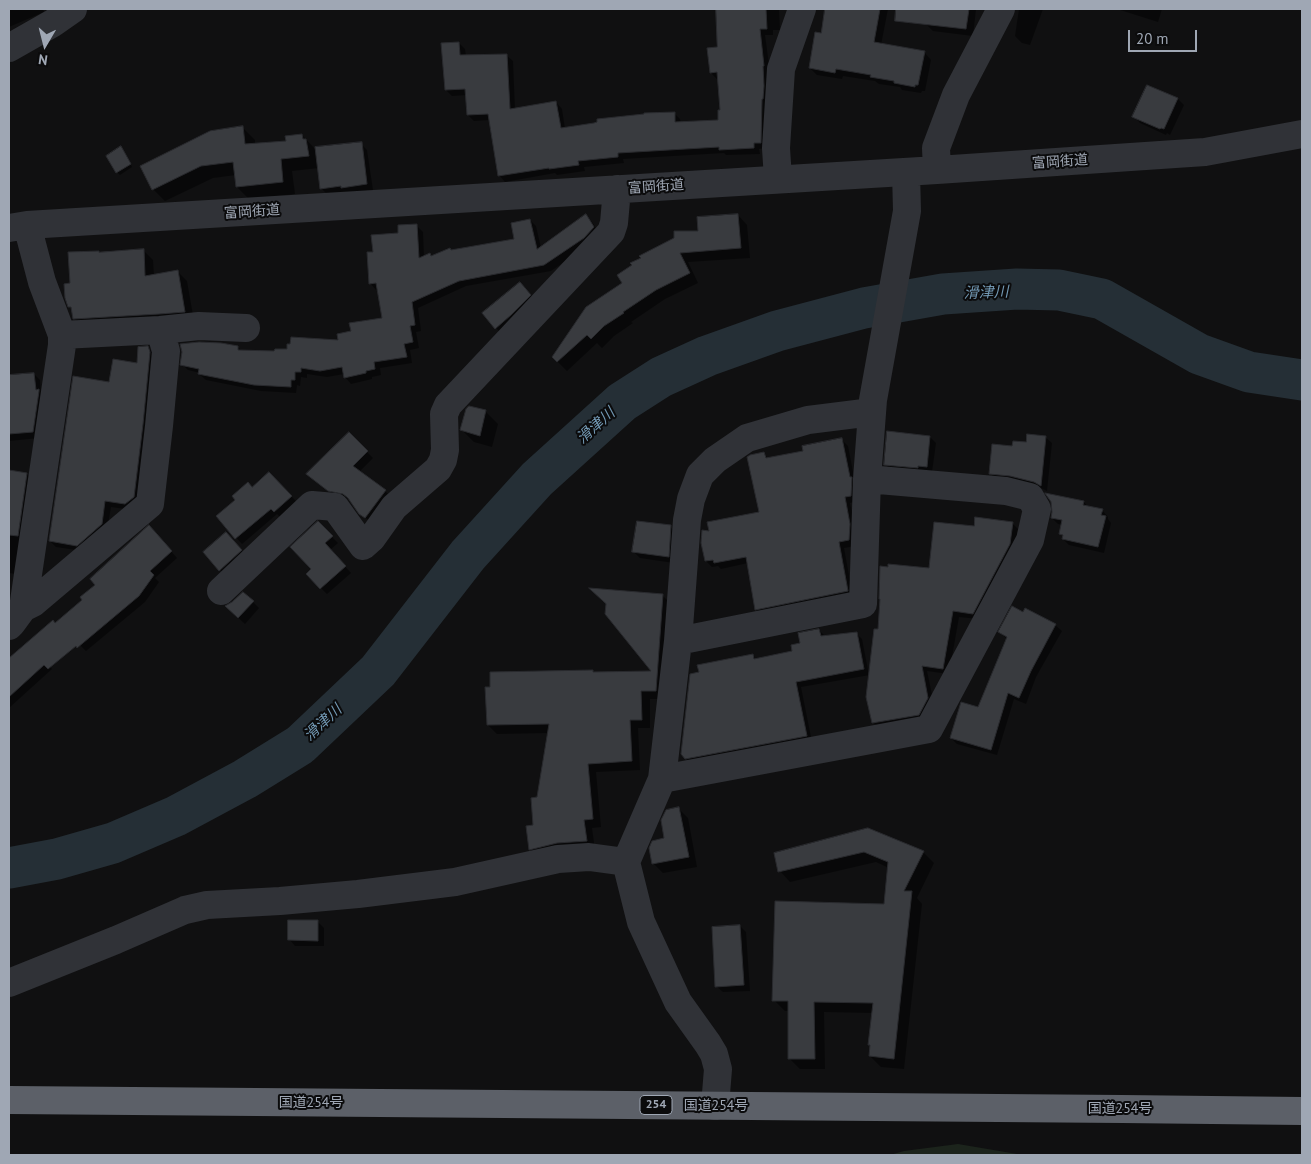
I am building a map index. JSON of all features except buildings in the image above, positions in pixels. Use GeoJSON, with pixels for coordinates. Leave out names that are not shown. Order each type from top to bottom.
{"type":"FeatureCollection","features":[{"type":"Feature","properties":{"kind":"highway","name":"国道254号"},"geometry":{"type":"LineString","coordinates":[[9,1100],[1302,1111]]}},
{"type":"Feature","properties":{"kind":"street"},"geometry":{"type":"LineString","coordinates":[[9,48],[53,23],[73,9]]}},
{"type":"Feature","properties":{"kind":"street"},"geometry":{"type":"LineString","coordinates":[[778,179],[776,148],[781,69],[802,9]]}},
{"type":"Feature","properties":{"kind":"street"},"geometry":{"type":"LineString","coordinates":[[937,170],[936,148],[956,95],[1001,9]]}},
{"type":"Feature","properties":{"kind":"street","name":"富岡街道"},"geometry":{"type":"LineString","coordinates":[[18,226],[1205,152],[1302,134]]}},
{"type":"Feature","properties":{"kind":"street"},"geometry":{"type":"LineString","coordinates":[[678,641],[864,604],[867,479],[872,406],[907,211],[906,172]]}},
{"type":"Feature","properties":{"kind":"street"},"geometry":{"type":"LineString","coordinates":[[221,591],[312,505],[335,507],[363,546],[372,538],[394,506],[438,469],[443,460],[445,450],[444,414],[448,405],[611,232],[614,223],[617,189]]}},
{"type":"Feature","properties":{"kind":"street"},"geometry":{"type":"LineString","coordinates":[[16,617],[62,345],[62,334],[18,226]]}},
{"type":"Feature","properties":{"kind":"street"},"geometry":{"type":"LineString","coordinates":[[62,334],[160,330],[199,326],[246,328]]}},
{"type":"Feature","properties":{"kind":"street"},"geometry":{"type":"LineString","coordinates":[[16,617],[150,504],[166,361],[166,351],[160,330]]}},
{"type":"Feature","properties":{"kind":"street"},"geometry":{"type":"LineString","coordinates":[[715,1106],[718,1069],[714,1054],[678,1002],[640,922],[626,862],[662,779],[678,641],[687,520],[691,499],[700,475],[716,460],[747,438],[808,420],[872,406]]}},
{"type":"Feature","properties":{"kind":"street"},"geometry":{"type":"LineString","coordinates":[[662,779],[929,729],[1030,540],[1037,509],[1030,497],[1006,491],[867,479]]}},
{"type":"Feature","properties":{"kind":"street"},"geometry":{"type":"LineString","coordinates":[[9,983],[185,910],[207,905],[280,902],[455,882],[558,860],[589,856],[626,862]]}},
{"type":"Feature","properties":{"kind":"shaded area"},"geometry":{"type":"Polygon","coordinates":[[[958,1144],[1023,1155],[890,1155],[904,1151],[958,1144]]]}},
{"type":"Feature","properties":{"kind":"waterway","name":"滑津川"},"geometry":{"type":"LineString","coordinates":[[9,868],[57,859],[113,843],[176,816],[245,779],[300,745],[378,671],[468,555],[537,479],[622,402],[661,377],[707,356],[777,331],[864,308],[943,294],[1017,289],[1059,290],[1102,299],[1199,354],[1249,372],[1302,380]]}}]}
